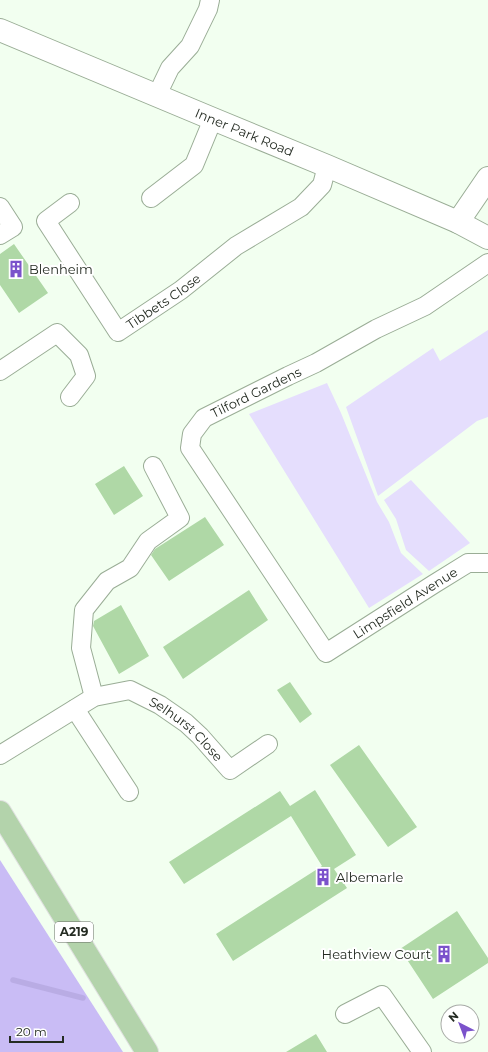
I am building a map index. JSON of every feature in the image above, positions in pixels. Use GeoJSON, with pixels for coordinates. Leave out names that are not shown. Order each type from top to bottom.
{"type":"FeatureCollection","features":[{"type":"Feature","properties":{"kind":"main road","name":"A219"},"geometry":{"type":"LineString","coordinates":[[0,812],[148,1052]]}},
{"type":"Feature","properties":{"kind":"street"},"geometry":{"type":"LineString","coordinates":[[157,95],[170,68],[190,46],[208,9],[210,0]]}},
{"type":"Feature","properties":{"kind":"street","name":"Inner Park Road"},"geometry":{"type":"LineString","coordinates":[[0,30],[328,166],[373,187],[458,222],[488,238]]}},
{"type":"Feature","properties":{"kind":"street"},"geometry":{"type":"LineString","coordinates":[[151,198],[194,165],[213,119]]}},
{"type":"Feature","properties":{"kind":"street","name":"Tibbets Close"},"geometry":{"type":"LineString","coordinates":[[70,203],[46,221],[118,332],[180,290],[236,246],[300,207],[322,185],[328,166]]}},
{"type":"Feature","properties":{"kind":"street"},"geometry":{"type":"LineString","coordinates":[[458,222],[488,178]]}},
{"type":"Feature","properties":{"kind":"street"},"geometry":{"type":"LineString","coordinates":[[0,207],[13,227],[0,235]]}},
{"type":"Feature","properties":{"kind":"street","name":"Tilford Gardens"},"geometry":{"type":"LineString","coordinates":[[326,653],[190,448],[192,434],[204,418],[282,379],[316,364],[376,328],[425,306],[488,263]]}},
{"type":"Feature","properties":{"kind":"street"},"geometry":{"type":"LineString","coordinates":[[0,371],[57,333],[79,355],[86,376],[70,397]]}},
{"type":"Feature","properties":{"kind":"street"},"geometry":{"type":"LineString","coordinates":[[94,697],[81,648],[84,610],[107,581],[130,568],[148,541],[180,518],[153,466]]}},
{"type":"Feature","properties":{"kind":"street","name":"Limpsfield Avenue"},"geometry":{"type":"LineString","coordinates":[[326,653],[468,563],[488,563]]}},
{"type":"Feature","properties":{"kind":"street","name":"Selhurst Close"},"geometry":{"type":"LineString","coordinates":[[0,755],[94,697],[130,690],[160,705],[186,723],[200,736],[230,770],[268,744]]}},
{"type":"Feature","properties":{"kind":"street"},"geometry":{"type":"LineString","coordinates":[[75,709],[129,792]]}},
{"type":"Feature","properties":{"kind":"street"},"geometry":{"type":"LineString","coordinates":[[345,1014],[382,995],[422,1052]]}},
{"type":"Feature","properties":{"kind":"shaded area"},"geometry":{"type":"Polygon","coordinates":[[[488,330],[488,417],[477,421],[378,496],[346,407],[433,348],[440,361],[488,330]]]}},
{"type":"Feature","properties":{"kind":"shaded area"},"geometry":{"type":"Polygon","coordinates":[[[327,383],[341,413],[377,502],[389,522],[401,553],[423,574],[369,608],[249,414],[327,383]]]}},
{"type":"Feature","properties":{"kind":"shaded area"},"geometry":{"type":"Polygon","coordinates":[[[411,480],[470,543],[429,571],[406,550],[396,519],[384,500],[411,480]]]}},
{"type":"Feature","properties":{"kind":"shaded area"},"geometry":{"type":"Polygon","coordinates":[[[0,860],[123,1052],[0,1052],[0,860]]]}},
{"type":"Feature","properties":{"kind":"building","name":"Blenheim"},"geometry":{"type":"Polygon","coordinates":[[[14,244],[48,293],[19,313],[0,285],[0,254],[14,244]]]}},
{"type":"Feature","properties":{"kind":"building"},"geometry":{"type":"Polygon","coordinates":[[[124,466],[143,496],[114,515],[95,484],[124,466]]]}},
{"type":"Feature","properties":{"kind":"building"},"geometry":{"type":"Polygon","coordinates":[[[205,517],[224,545],[169,581],[151,555],[155,549],[205,517]]]}},
{"type":"Feature","properties":{"kind":"building"},"geometry":{"type":"Polygon","coordinates":[[[249,590],[268,620],[183,679],[163,647],[249,590]]]}},
{"type":"Feature","properties":{"kind":"building"},"geometry":{"type":"Polygon","coordinates":[[[121,605],[149,656],[119,674],[93,626],[94,621],[121,605]]]}},
{"type":"Feature","properties":{"kind":"building"},"geometry":{"type":"Polygon","coordinates":[[[290,682],[312,714],[300,723],[277,690],[290,682]]]}},
{"type":"Feature","properties":{"kind":"building"},"geometry":{"type":"Polygon","coordinates":[[[359,745],[417,827],[388,847],[330,765],[359,745]]]}},
{"type":"Feature","properties":{"kind":"building","name":"Albemarle"},"geometry":{"type":"Polygon","coordinates":[[[315,790],[356,855],[334,869],[347,888],[233,961],[216,934],[322,866],[291,816],[184,884],[169,862],[280,791],[290,806],[315,790]]]}},
{"type":"Feature","properties":{"kind":"building","name":"Heathview Court"},"geometry":{"type":"Polygon","coordinates":[[[457,911],[488,958],[488,963],[433,999],[400,949],[457,911]]]}},
{"type":"Feature","properties":{"kind":"building"},"geometry":{"type":"Polygon","coordinates":[[[316,1034],[327,1052],[286,1052],[316,1034]]]}},
{"type":"Feature","properties":{"kind":"waterway"},"geometry":{"type":"LineString","coordinates":[[13,980],[83,998]]}},
{"type":"Feature","properties":{"kind":"place","name":"Blenheim"},"geometry":{"type":"Point","coordinates":[16,269]}},
{"type":"Feature","properties":{"kind":"place","name":"Albemarle"},"geometry":{"type":"Point","coordinates":[323,877]}},
{"type":"Feature","properties":{"kind":"place","name":"Heathview Court"},"geometry":{"type":"Point","coordinates":[444,954]}}]}
